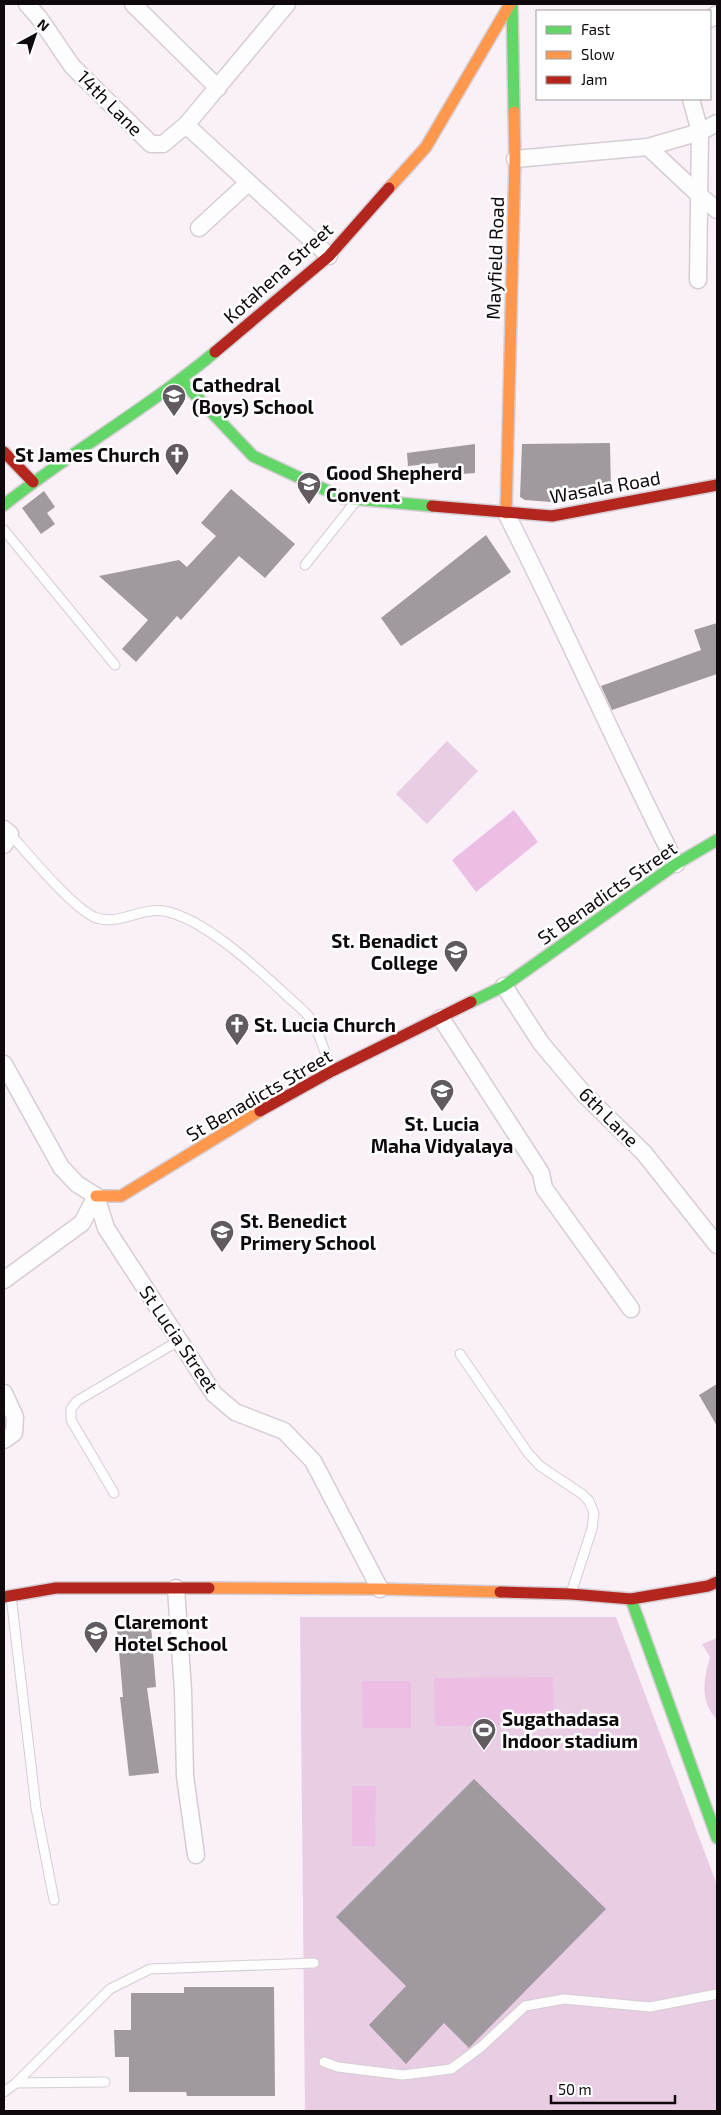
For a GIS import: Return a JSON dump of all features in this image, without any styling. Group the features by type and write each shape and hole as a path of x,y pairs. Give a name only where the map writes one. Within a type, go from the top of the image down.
{"street":[{"name":"14th Lane","path":"27,4 40,19 72,66 151,144 163,144 186,125 287,4"},
{"path":"133,4 218,88"},
{"name":"Mayfield Road","path":"506,513 515,159 511,4"},
{"name":"Kotahena Street","path":"4,505 33,482 181,380 328,256 426,148 511,4"},
{"path":"691,100 700,132 698,280"},
{"path":"515,159 648,147 700,132 717,124"},
{"path":"186,125 328,256"},
{"path":"648,147 717,210"},
{"path":"199,228 248,183"},
{"name":"Wasala Road","path":"181,380 253,456 343,498 552,516 717,485"},
{"path":"4,452 33,482"},
{"path":"506,513 552,604 643,799 676,864"},
{"name":"St Benadicts Street","path":"96,1196 121,1196 258,1112 332,1071 504,986 676,864 717,840"},
{"name":"6th Lane","path":"504,986 541,1043 583,1093 644,1153 717,1245"},
{"path":"441,1018 541,1173 544,1188 631,1309"},
{"path":"4,1064 61,1167 77,1184 96,1196 82,1223 4,1280"},
{"name":"St Lucia Street","path":"96,1196 106,1228 214,1394 235,1412 284,1431 313,1461 380,1589"},
{"path":"4,1393 15,1417 14,1433 4,1440"},
{"path":"7,1596 56,1588 176,1588 380,1589 571,1594 632,1599 708,1586 717,1582"},
{"path":"176,1588 184,1690 185,1776 196,1855"},
{"path":"632,1599 712,1810 717,1838"}],"lane":[{"path":"305,565 358,499"},
{"path":"4,530 115,665"},
{"path":"6,836 76,904 93,916 110,921 149,911 163,911 186,918 246,958 310,1018 332,1071"},
{"path":"114,1493 71,1420 71,1409 77,1401 180,1340"},
{"path":"460,1354 528,1453 540,1466 582,1494 594,1513 592,1528 571,1594"},
{"path":"7,1596 36,1808 54,1900"},
{"path":"4,2092 16,2083 110,1989 150,1969 314,1963"},
{"path":"324,2062 338,2067 403,2075 450,2069 481,2047 525,2006 564,1999 650,2007 717,1994"},
{"path":"16,2083 105,2082"}],"shaded area":[{"path":"447,741 478,771 427,824 396,794"},
{"path":"514,810 538,842 476,892 452,860"},
{"name":"Sugathadasa Indoor stadium","path":"300,1617 616,1617 717,1885 717,2111 305,2111"},
{"path":"717,1638 717,1719 707,1705 705,1697 706,1673 710,1657 702,1644"},
{"path":"553,1677 554,1725 435,1726 434,1678"},
{"path":"362,1681 411,1681 411,1728 363,1728"},
{"path":"352,1786 376,1786 375,1846 352,1846"}],"building":[{"path":"610,443 611,491 551,502 525,500 520,497 522,444"},
{"path":"475,444 475,473 448,475 448,471 439,471 438,463 408,466 407,453"},
{"path":"231,489 295,544 265,578 239,556 181,620 177,616 136,662 122,649 148,620 99,576 179,560 187,567 216,536 201,523"},
{"path":"44,491 55,507 47,513 55,524 41,534 22,508"},
{"path":"486,535 511,572 401,646 381,618"},
{"path":"717,623 717,674 612,710 601,686 701,650 694,630"},
{"path":"717,1384 717,1426 699,1395"},
{"path":"151,1626 156,1687 147,1688 159,1773 129,1776 120,1697 123,1697 117,1628"},
{"path":"474,1779 606,1909 469,2048 444,2023 406,2064 369,2025 406,1986 336,1917"},
{"path":"184,1987 274,1987 275,2096 187,2096 186,2092 129,2092 129,2057 115,2057 114,2030 131,2030 131,1993 184,1993"}],"traffic: fast":[{"path":"512,4 514,112"},
{"path":"4,505 56,466 163,392 215,352"},
{"path":"181,380 253,456 343,498 432,506"},
{"path":"471,1002 504,986 676,864 717,840"},
{"path":"631,1599 717,1838"}],"traffic: slow":[{"path":"389,188 426,147 510,4"},
{"path":"506,513 515,159 514,112"},
{"path":"96,1196 121,1196 260,1111"},
{"path":"209,1588 500,1592"}],"traffic: jam":[{"path":"215,352 329,256 389,188"},
{"path":"4,452 33,482"},
{"path":"432,506 552,516 717,485"},
{"path":"260,1111 332,1071 471,1002"},
{"path":"500,1592 571,1594 631,1599 708,1586 717,1582"},
{"path":"4,1597 56,1588 209,1588"}],"place":[{"name":"Cathedral (Boys) School","path":"174,417"},
{"name":"St James Church","path":"177,476"},
{"name":"Good Shepherd Convent","path":"309,505"},
{"name":"St. Benadict College","path":"456,973"},
{"name":"St. Lucia Church","path":"237,1046"},
{"name":"St. Lucia Maha Vidyalaya","path":"442,1112"},
{"name":"St. Benedict Primery School","path":"222,1253"},
{"name":"Claremont Hotel School","path":"96,1654"},
{"name":"Sugathadasa Indoor stadium","path":"484,1751"}]}
